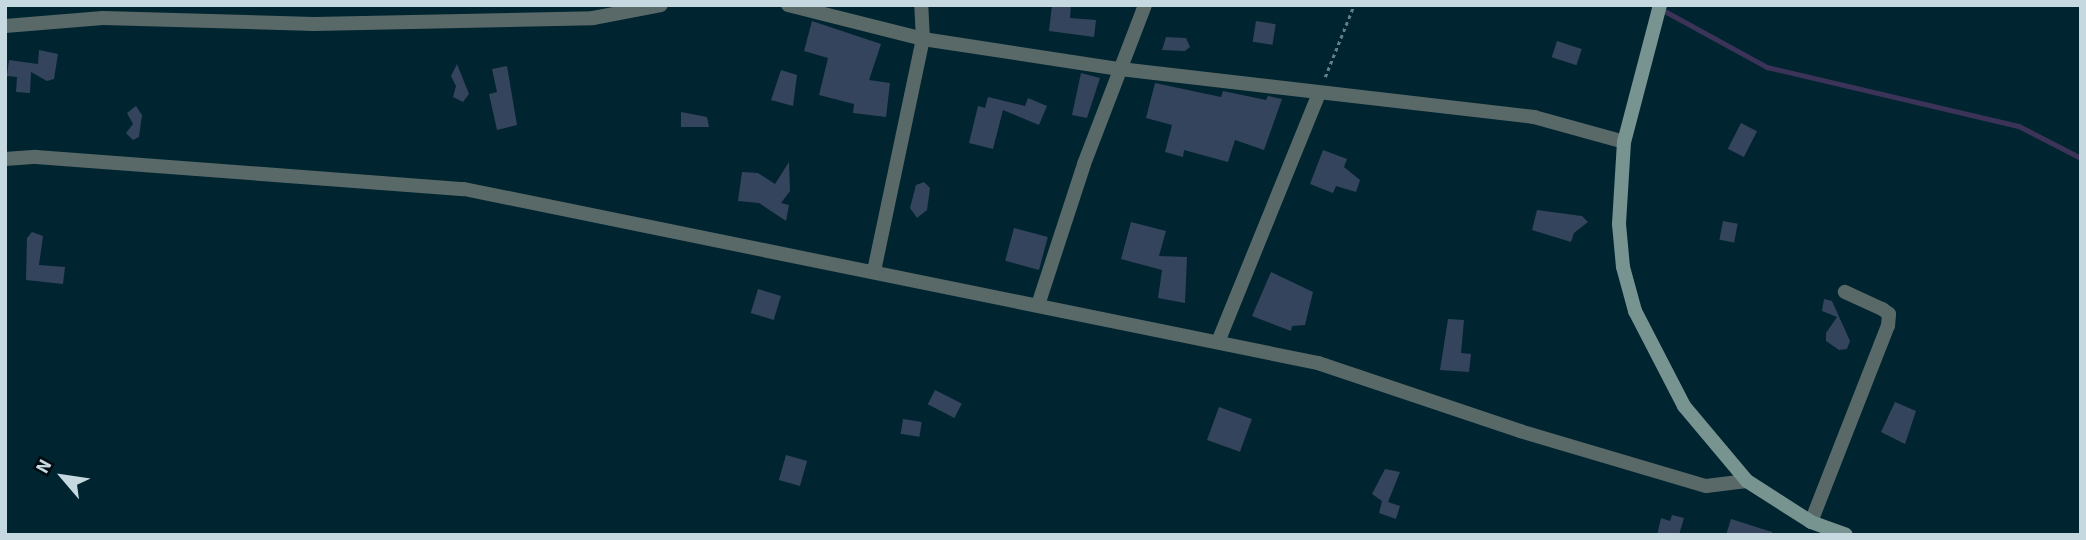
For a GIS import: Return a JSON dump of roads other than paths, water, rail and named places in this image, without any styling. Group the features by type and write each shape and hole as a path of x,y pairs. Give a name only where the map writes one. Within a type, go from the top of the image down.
{"main road":[{"path":"1660,5 1625,142 1619,224 1623,267 1635,311 1684,406 1747,481 1811,522 1846,535"}],"street":[{"path":"5,26 103,18 314,24 593,18 661,5"},
{"path":"788,5 923,39 1120,69 1534,117 1625,142"},
{"path":"874,271 923,39 921,5"},
{"path":"1038,305 1144,5"},
{"path":"1218,342 1319,93"},
{"path":"5,159 36,157 464,189 1318,363 1520,431 1706,486 1747,481"},
{"path":"1811,522 1888,326 1889,314 1845,292"}],"waterway":[{"path":"1663,10 1767,67 2019,126 2081,158"}]}
